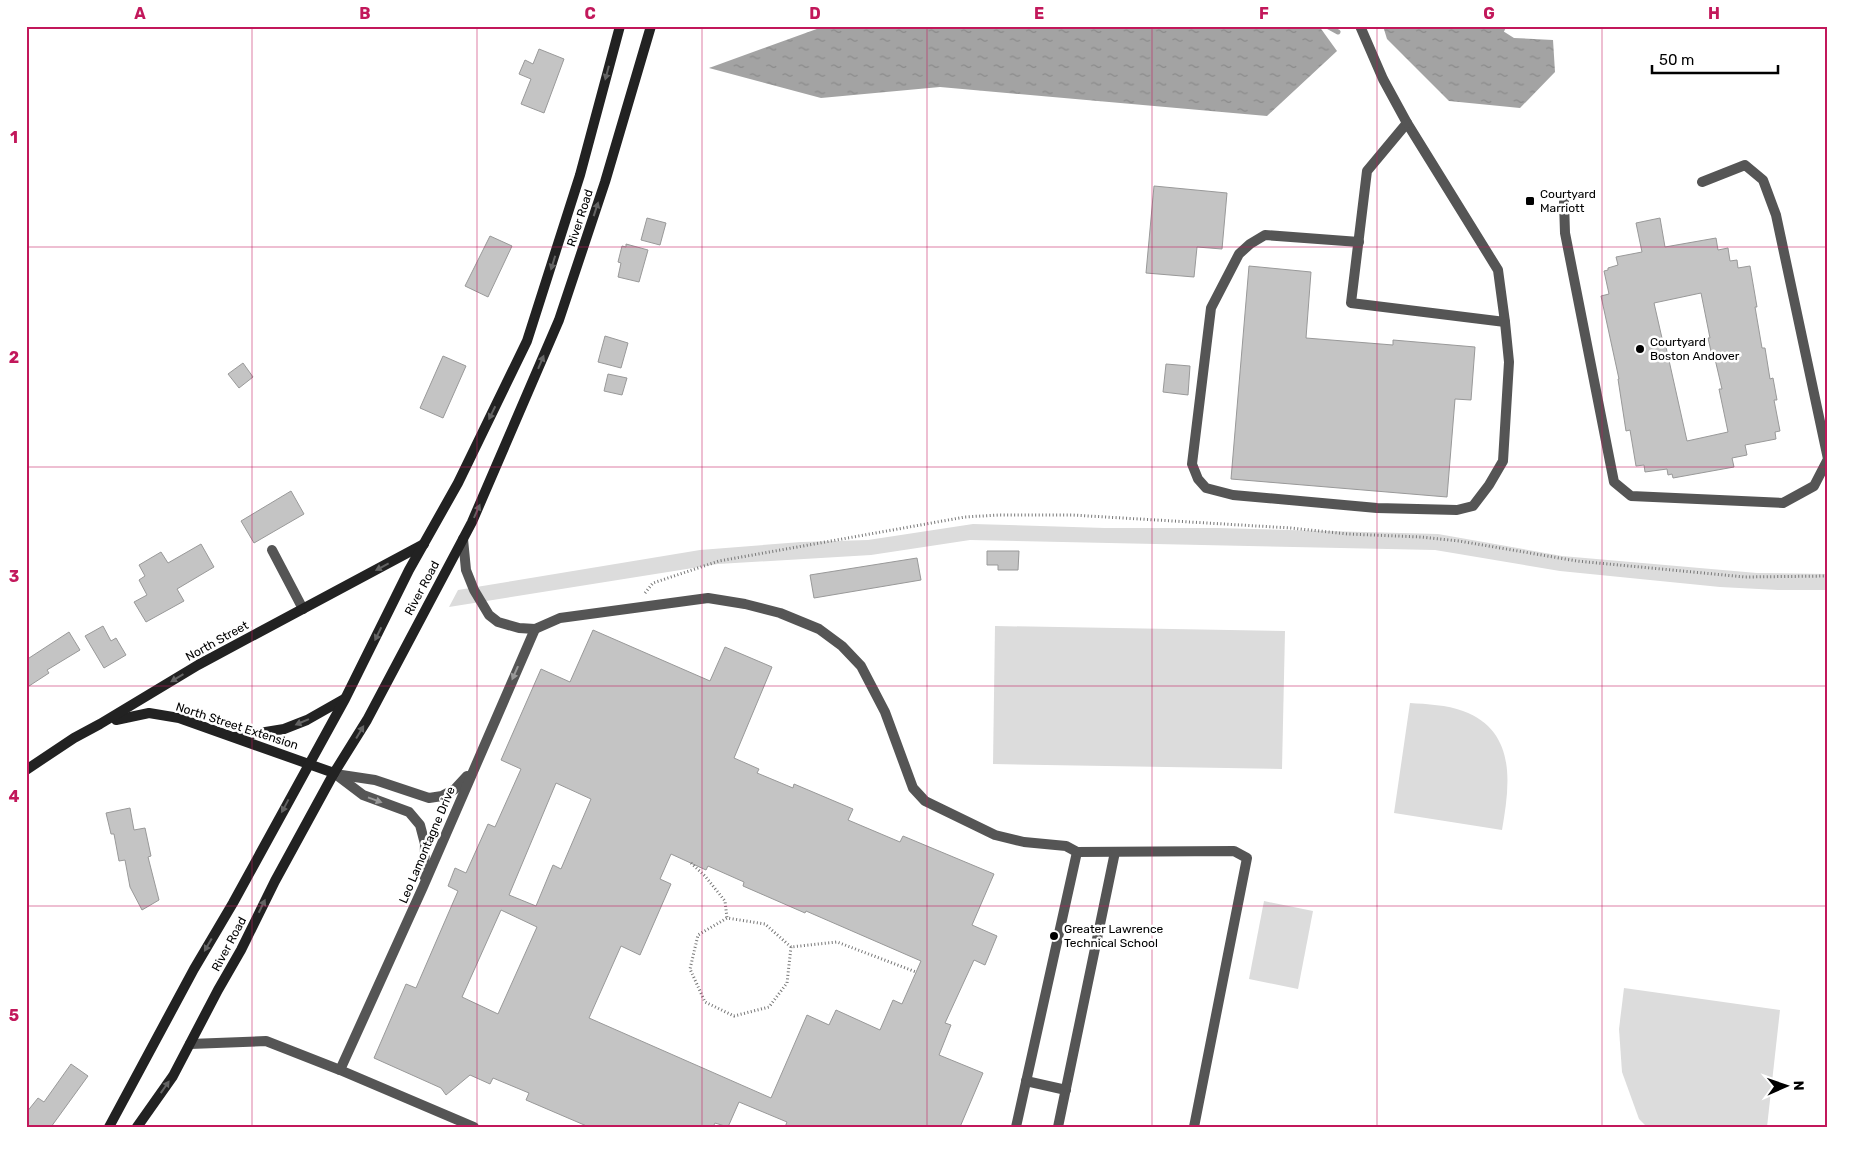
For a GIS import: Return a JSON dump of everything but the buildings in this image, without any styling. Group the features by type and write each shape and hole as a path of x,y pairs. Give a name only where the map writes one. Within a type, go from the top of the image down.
{"main road":[{"name":"River Road","path":"109,1127 345,699 410,570 458,483 527,341 580,175 620,26"},
{"name":"River Road","path":"137,1127 173,1076 241,950 275,881 334,773 367,720 472,522 559,320 605,182 651,26"},
{"name":"North Street","path":"26,770 74,738 198,665 425,544"},
{"path":"231,737 284,729 307,720 345,699"},
{"name":"North Street Extension","path":"100,724 149,713 179,718 334,773"}],"street":[{"path":"1358,242 1265,235 1250,244 1239,254 1211,308 1192,464 1198,479 1206,488 1233,495 1377,508 1456,510 1473,506 1489,485 1503,461 1509,362 1498,270 1407,123 1383,78 1360,26"},
{"path":"1407,123 1367,171 1351,303 1505,322"},
{"path":"1564,202 1565,233 1614,482 1630,496 1782,503 1814,486 1828,459 1776,215 1763,180 1745,165 1702,182"},
{"path":"463,539 466,570 474,590 489,615 498,622 519,628 535,629 560,618 708,598 762,608 819,629 842,646 861,666 885,712 913,788 925,801 995,835 1024,842 1066,846 1077,852 1234,851 1247,858 1194,1127"},
{"path":"272,550 303,609"},
{"name":"Leo Lamontagne Drive","path":"340,1070 535,629"},
{"path":"334,773 375,780 429,798 442,796 455,789 472,770"},
{"path":"334,773 363,796 409,812 420,825 425,844 422,887"},
{"path":"1016,1127 1077,852"},
{"path":"1058,1127 1115,852"},
{"path":"190,1044 266,1041 474,1127"},
{"path":"1026,1081 1066,1090"}],"path":[{"path":"633,607 653,583 719,561 965,517 999,515 1072,515 1291,528 1348,534 1421,537 1459,541 1577,561 1745,577 1828,576"},
{"path":"691,863 705,876 724,901 727,918"},
{"path":"791,947 787,983 769,1007 734,1016 705,1002 690,969 698,935 727,918 765,924 791,947 837,942 916,972"}],"shaded area":[{"path":"973,524 1438,534 1562,556 1757,573 1828,574 1828,590 1720,587 1560,571 1435,550 970,540 871,555 718,564 449,607 458,590 700,550 801,542 868,540"},
{"path":"995,626 1285,631 1282,769 993,764"},
{"path":"1410,703 1444,706 1463,711 1481,720 1493,732 1501,745 1506,761 1507,795 1502,830 1394,813"},
{"path":"1264,901 1313,911 1298,989 1249,979"},
{"path":"1624,988 1780,1010 1767,1127 1647,1127 1639,1119 1622,1072 1619,1029"}],"water":[{"path":"825,26 1319,26 1337,51 1267,116 940,87 821,98 709,68"},
{"path":"1383,26 1495,26 1514,38 1553,40 1555,72 1520,108 1449,101 1387,39"}],"waterway":[{"path":"1327,26 1338,32"},
{"path":"1499,36 1504,26"}],"place":[{"name":"Courtyard Marriott","path":"1530,201"},
{"name":"Courtyard Boston Andover","path":"1640,349"},
{"name":"Greater Lawrence Technical School","path":"1054,936"}]}
